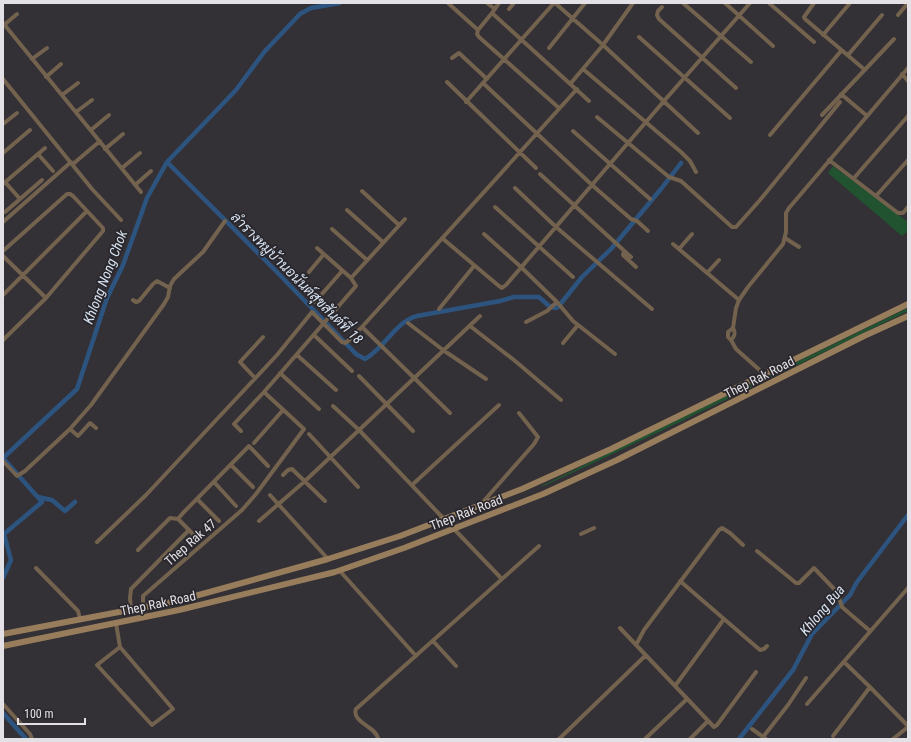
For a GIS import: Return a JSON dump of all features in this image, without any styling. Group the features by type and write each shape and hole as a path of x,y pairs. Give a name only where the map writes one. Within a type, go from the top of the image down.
{"main road":[{"name":"Thep Rak Road","path":"3,634 177,601 328,559 400,536 544,480 611,449 908,304"},
{"name":"Thep Rak Road","path":"3,646 180,610 338,570 454,529 528,500 617,460 864,336 908,316"},
{"path":"544,480 540,483 540,488 548,491"},
{"path":"522,489 526,489 530,493 528,500"}],"street":[{"path":"448,3 478,30"},
{"path":"487,3 522,40 589,101"},
{"path":"499,3 478,30 477,34 504,60 559,108"},
{"path":"509,9 514,3"},
{"path":"466,102 554,3 603,45 698,133"},
{"path":"549,48 585,3"},
{"path":"571,83 603,45 633,3"},
{"path":"683,3 751,62"},
{"path":"725,3 773,46"},
{"path":"442,238 502,288 750,3"},
{"path":"769,3 814,42"},
{"path":"814,3 804,17 805,19 865,70"},
{"path":"823,34 850,3"},
{"path":"898,15 908,3"},
{"path":"662,6 657,15 659,19 736,88"},
{"path":"17,14 4,24 141,192"},
{"path":"848,55 882,15"},
{"path":"639,38 730,118"},
{"path":"822,115 894,39"},
{"path":"32,59 47,48"},
{"path":"770,135 842,51"},
{"path":"452,58 459,52 488,79"},
{"path":"46,77 61,64"},
{"path":"764,374 736,349 731,340 735,334 733,328 736,308 739,300 779,250 785,238 786,213 866,116 908,68"},
{"path":"583,69 681,152 690,161 696,172"},
{"path":"902,74 908,81"},
{"path":"3,78 92,189 121,220"},
{"path":"447,82 536,168"},
{"path":"62,95 78,83"},
{"path":"483,83 592,185 632,220 637,221 648,231"},
{"path":"97,542 146,495 277,355 312,312 325,322 342,342 346,342 362,327 577,89"},
{"path":"841,94 866,116"},
{"path":"76,112 92,100"},
{"path":"597,118 671,178 681,181 732,227 736,227 840,102"},
{"path":"3,124 17,113"},
{"path":"91,130 109,115"},
{"path":"854,178 908,116"},
{"path":"3,153 30,130"},
{"path":"573,131 650,199"},
{"path":"105,149 123,134"},
{"path":"3,222 100,141"},
{"path":"20,199 4,183 45,148"},
{"path":"122,168 140,153"},
{"path":"38,154 53,171"},
{"path":"829,160 898,213 903,213 908,207"},
{"path":"876,196 908,160"},
{"path":"135,185 151,171"},
{"path":"540,174 631,257"},
{"path":"5,212 42,180"},
{"path":"515,188 556,227 652,309"},
{"path":"362,191 399,225"},
{"path":"3,251 66,194 73,196 104,231 46,298 3,340"},
{"path":"495,207 573,277"},
{"path":"347,210 384,242"},
{"path":"3,295 87,211"},
{"path":"351,278 405,219"},
{"path":"3,461 17,476 25,471 70,429 91,405 164,304 174,279 203,252 225,221"},
{"path":"332,229 367,260"},
{"path":"484,234 521,267 578,325 616,354"},
{"path":"679,249 692,234"},
{"path":"785,238 799,247"},
{"path":"673,244 739,300"},
{"path":"241,431 234,424 264,392 356,286 351,278 317,248"},
{"path":"624,251 623,255 636,268"},
{"path":"309,272 324,254"},
{"path":"3,256 46,298"},
{"path":"707,273 719,260"},
{"path":"439,309 474,266"},
{"path":"315,302 342,271"},
{"path":"133,300 136,302 139,301 153,284 158,281 170,288"},
{"path":"526,322 558,304"},
{"path":"259,521 305,481 480,316"},
{"path":"408,323 486,379"},
{"path":"563,343 578,325"},
{"path":"470,326 514,360 561,400"},
{"path":"362,327 450,413"},
{"path":"314,335 352,371"},
{"path":"255,378 240,362 263,337"},
{"path":"297,354 336,390"},
{"path":"280,373 319,409"},
{"path":"359,376 413,431"},
{"path":"254,442 283,410 264,392"},
{"path":"412,484 499,405"},
{"path":"333,406 359,430 444,519"},
{"name":"Thep Rak 47","path":"143,607 143,596 242,510 256,494 304,429 283,410"},
{"path":"480,505 534,444 538,437 519,413"},
{"path":"70,429 78,436 90,423 96,428"},
{"path":"309,434 358,487"},
{"path":"178,519 249,446 268,466"},
{"path":"231,465 253,487"},
{"path":"283,475 290,469 305,481 325,501"},
{"path":"214,482 236,506"},
{"path":"270,495 328,559"},
{"path":"197,499 219,521"},
{"path":"138,550 170,518 178,519 198,539"},
{"path":"581,534 594,528"},
{"path":"636,645 644,630 719,530 722,528 726,530 743,545"},
{"path":"454,529 501,578"},
{"path":"131,609 131,588 189,530"},
{"path":"378,739 377,734 356,717 356,709 538,546"},
{"path":"757,552 796,583 802,581 814,568 839,595 842,606 870,631"},
{"path":"36,568 78,611 80,619"},
{"path":"338,570 416,656"},
{"path":"680,581 760,650 767,646"},
{"path":"807,704 908,588"},
{"path":"675,686 724,619"},
{"path":"116,623 120,647 173,709 152,725 97,665 120,647"},
{"path":"620,628 714,727 717,726 756,672"},
{"path":"433,641 456,666"},
{"path":"559,739 645,656"},
{"path":"844,662 908,727 894,739"},
{"path":"752,729 765,738 806,678"},
{"path":"833,736 870,687"},
{"path":"645,739 687,699"},
{"path":"3,704 30,734 32,739"},
{"path":"690,739 708,721"}],"green space":[{"path":"833,166 908,222 908,231 902,236 828,173"},
{"path":"908,308 908,311 726,400 590,465 541,486"}],"waterway":[{"name":"Khlong Nong Chok","path":"3,578 11,560 4,534 42,502 3,458 77,389 107,298 123,265 147,198 167,162 236,90 265,51 300,14 311,8 340,3"},
{"name":"ลำรางหมู่บ้านอนันต์สุขสันต์ที่ 18","path":"167,162 356,354 365,359 402,324 417,316 500,301 514,297 539,297 549,306 555,308 558,307 582,277 611,249 681,163"},
{"path":"38,497 52,500 65,511 75,502"},
{"name":"Khlong Bua","path":"739,739 793,670 812,634 850,595 857,582 908,515"},
{"path":"3,713 26,739"}]}
